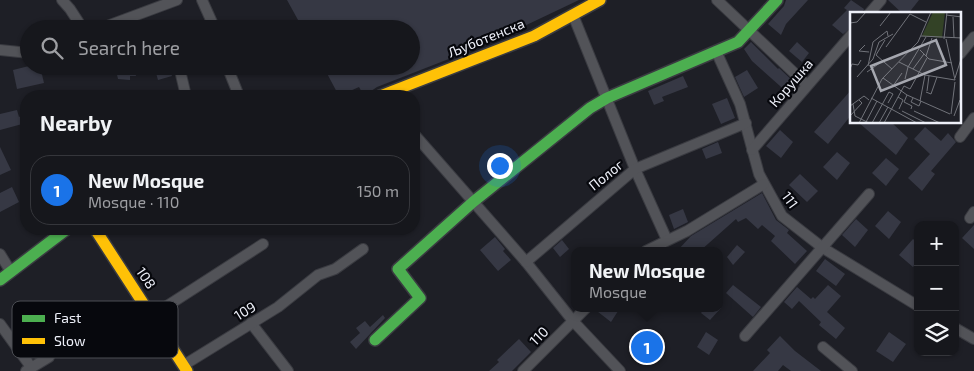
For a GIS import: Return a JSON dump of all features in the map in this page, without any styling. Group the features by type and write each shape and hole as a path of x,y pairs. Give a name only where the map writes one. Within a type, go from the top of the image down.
{"street":[{"path":"62,0 77,20"},
{"path":"123,20 177,0"},
{"path":"202,0 211,20"},
{"name":"Љуботенска","path":"395,90 534,36 600,0"},
{"path":"717,0 807,85"},
{"path":"375,340 420,298 398,269 473,202 590,108 607,98 738,42 777,0"},
{"path":"871,12 881,0"},
{"path":"573,15 635,169 667,240"},
{"name":"Корушка","path":"752,150 850,36"},
{"path":"962,52 974,37"},
{"path":"0,50 20,52"},
{"name":"111","path":"716,51 746,123 759,174 782,216 822,248 914,304"},
{"path":"181,75 185,90"},
{"path":"231,75 237,90"},
{"path":"960,136 974,118"},
{"name":"Полог","path":"526,262 635,169 746,123"},
{"path":"420,141 526,262 574,321 620,371"},
{"path":"654,247 696,226 764,184"},
{"path":"745,336 869,194"},
{"path":"0,280 59,235"},
{"name":"108","path":"99,235 144,301"},
{"path":"175,301 263,244"},
{"name":"109","path":"185,368 278,307 318,275 335,269 363,249"},
{"path":"0,254 11,272"},
{"name":"110","path":"523,371 582,312"},
{"path":"251,323 288,371"},
{"path":"0,324 12,343"},
{"path":"959,330 974,339"},
{"path":"823,347 852,371"},
{"name":"108","path":"178,356 185,368"},
{"path":"21,358 28,369 47,358"}],"building":[{"path":"287,0 579,0 482,46 420,70 420,20 298,20"},
{"path":"786,0 808,0 786,24 781,35 768,24 784,6"},
{"path":"851,0 864,9 863,12 850,12 850,29 843,34 832,25 847,10 844,8"},
{"path":"888,0 919,0 910,12 901,12"},
{"path":"751,42 797,85 789,94 752,61 744,49"},
{"path":"797,42 809,53 802,62 789,51"},
{"path":"20,68 20,75 42,75 44,83 17,89 13,70"},
{"path":"747,70 758,88 744,97 735,77"},
{"path":"117,75 136,76 130,76 130,80 118,79"},
{"path":"157,75 172,75 172,76 158,80"},
{"path":"328,75 408,75 373,90 361,90 359,87 352,90 336,90"},
{"path":"683,76 688,87 662,97 664,101 654,105 648,91"},
{"path":"850,91 850,116 828,144 814,132"},
{"path":"727,98 735,118 721,124 712,104"},
{"path":"17,110 20,116 20,125 0,130 0,114"},
{"path":"860,124 893,124 908,138 896,155"},
{"path":"925,127 941,141 948,133 956,142 931,171 935,174 922,191 908,178 930,154 914,139"},
{"path":"780,130 793,142 781,158 766,146"},
{"path":"718,142 722,153 706,159 702,149"},
{"path":"0,147 11,170 0,175"},
{"path":"837,152 850,163 837,180 823,167"},
{"path":"886,158 899,169 886,186 872,173"},
{"path":"800,174 818,191 807,202 789,185"},
{"path":"12,187 19,202 0,212 0,193"},
{"path":"762,193 776,220 789,230 787,233 807,251 795,264 771,241 775,236 762,225 758,229 746,218 738,222 736,219 704,247 681,247 691,236"},
{"path":"683,209 688,222 674,229 669,215"},
{"path":"888,211 901,222 889,239 875,226"},
{"path":"856,219 868,230 855,247 842,235"},
{"path":"974,225 974,249 962,238"},
{"path":"495,237 511,260 498,271 480,250"},
{"path":"913,239 914,240 913,267 899,255"},
{"path":"562,240 569,249 560,257 553,248"},
{"path":"737,245 745,252 733,265 727,257"},
{"path":"825,259 845,274 836,286 816,271"},
{"path":"733,285 761,307 753,317 726,293"},
{"path":"828,285 841,296 827,312 845,328 836,339 819,325 821,322 799,301 792,309 784,302 797,287 811,299 813,297 815,299"},
{"path":"598,312 617,312 611,322"},
{"path":"702,312 717,312 710,320"},
{"path":"383,315 385,318 356,349 350,342 360,333 356,328 365,321 370,327"},
{"path":"706,332 718,340 709,355 697,347"},
{"path":"889,332 906,344 893,362 876,351"},
{"path":"780,336 795,351 821,371 791,371 783,365 778,371 753,371 770,353 767,350"},
{"path":"519,339 531,352 512,371 489,371 499,362 497,360"}],"traffic: fast":[{"path":"375,340 420,298 398,269 473,202 590,108 607,98 738,42 777,0"},
{"path":"0,280 59,235"}],"traffic: slow":[{"path":"395,90 534,36 600,0"},
{"path":"99,235 142,301"},
{"path":"178,357 187,371"}],"place":[{"name":"New Mosque","path":"647,347"}]}
